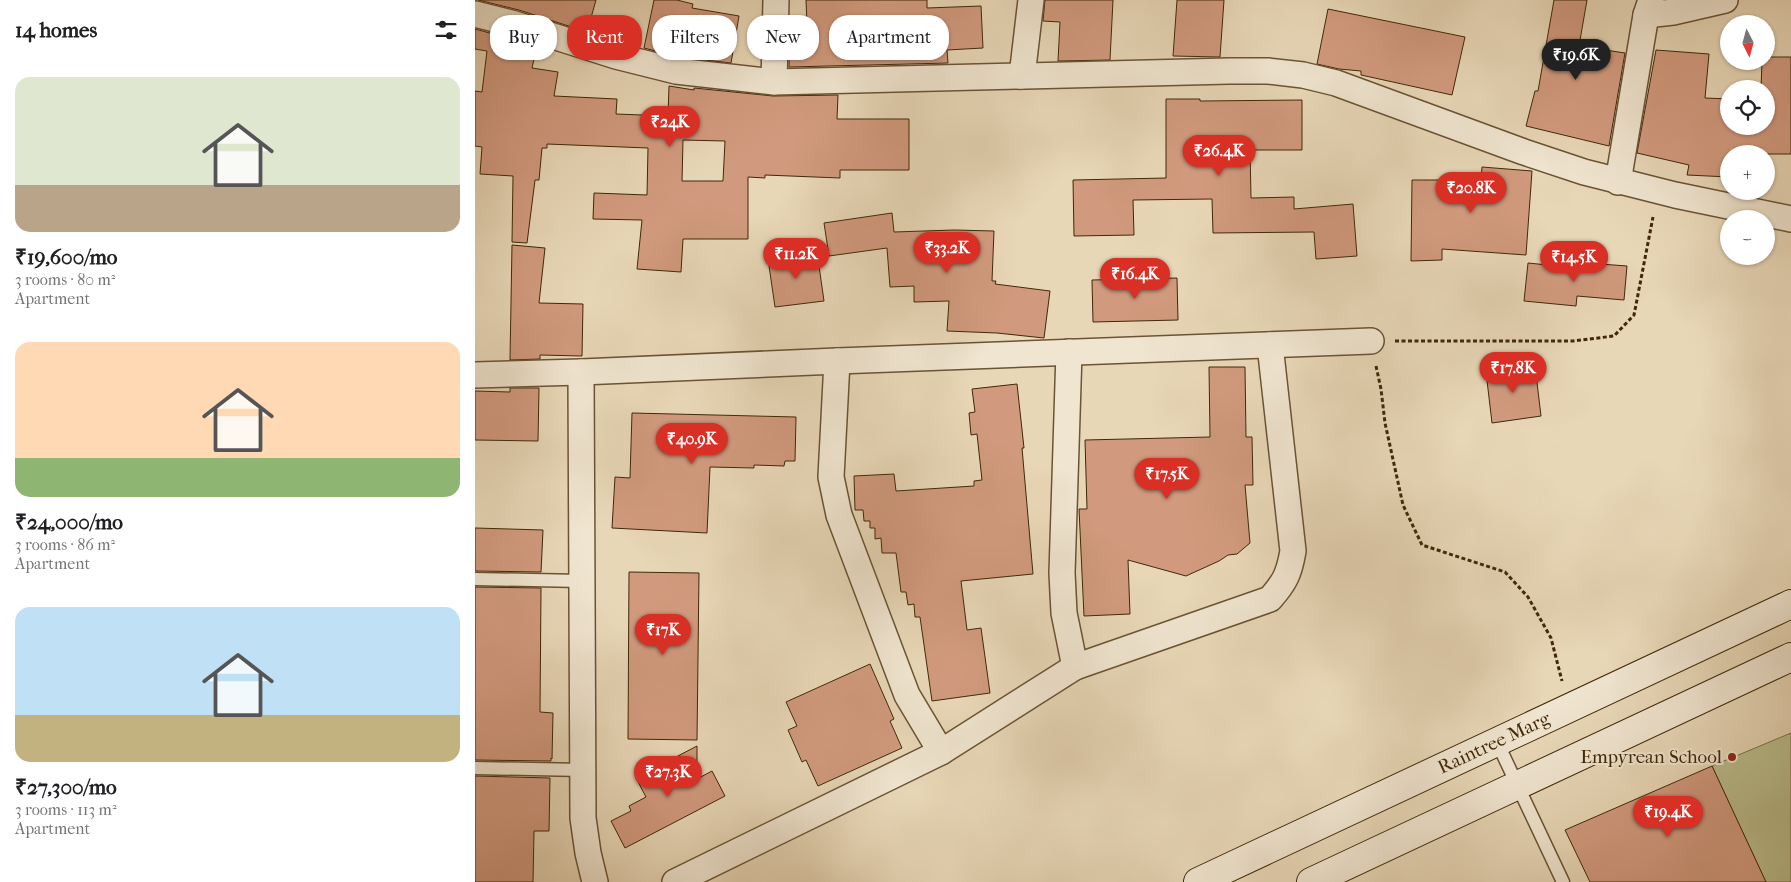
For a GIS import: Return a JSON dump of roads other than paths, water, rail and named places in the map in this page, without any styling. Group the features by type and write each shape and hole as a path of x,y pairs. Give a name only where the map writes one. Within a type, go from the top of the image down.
{"main road":[{"name":"Raintree Marg","path":"1198,882 1791,604"},
{"path":"1311,882 1791,657"}],"street":[{"path":"774,82 775,0"},
{"path":"1022,76 1031,0"},
{"path":"1618,182 1649,8 1673,12 1725,0"},
{"path":"475,14 524,26 616,56 676,71 774,82 1248,71 1303,75 1336,82 1524,152 1618,182 1791,219"},
{"path":"475,375 1371,341"},
{"path":"675,882 941,752 1075,667 1270,600 1284,583 1291,567 1293,551 1270,345"},
{"path":"1069,352 1062,573 1064,613 1075,667"},
{"path":"837,361 831,477 839,515 907,695 941,752"},
{"path":"581,372 583,818 588,853 595,882"}],"lane":[{"path":"475,579 581,581"},
{"path":"1497,742 1563,882"},
{"path":"475,768 583,770"}],"place":[{"name":"Empyrean School","path":"1732,757"}]}
